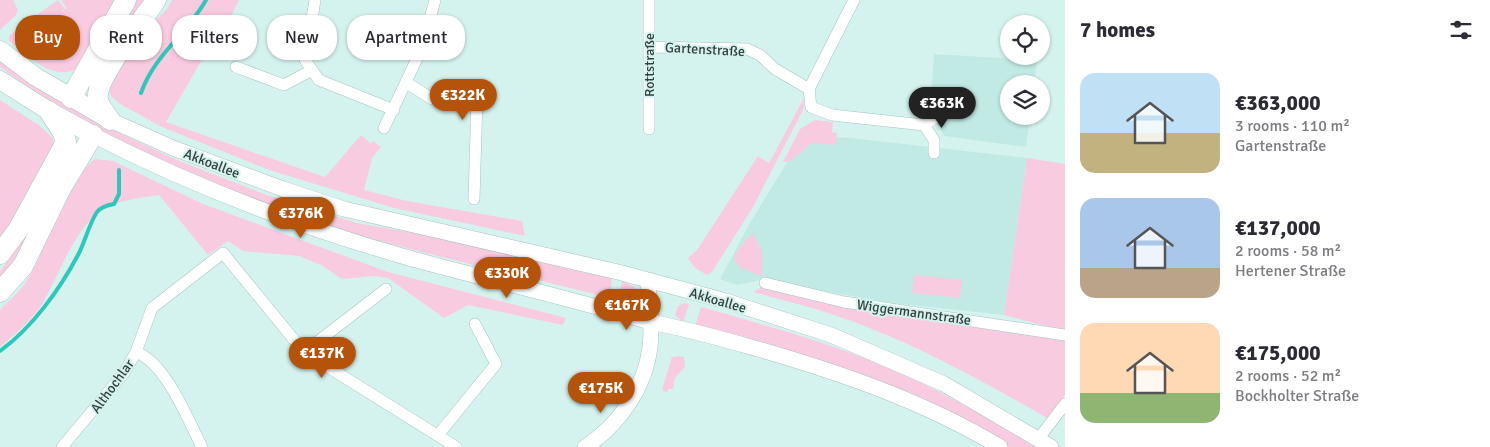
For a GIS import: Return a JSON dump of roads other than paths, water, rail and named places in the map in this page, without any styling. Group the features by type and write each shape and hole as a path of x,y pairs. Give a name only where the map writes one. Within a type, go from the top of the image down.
{"highway":[{"path":"71,98 126,0"},
{"path":"110,120 98,101 98,89 129,36 156,0"},
{"path":"0,254 18,230 66,142 63,133 49,111"},
{"path":"0,292 23,266 61,188 93,135"}],"main road":[{"path":"0,50 36,77 110,120"},
{"path":"0,80 49,111 93,135"},
{"name":"Akkoallee","path":"110,120 191,155 283,189 344,208 726,301 831,334 944,384 1045,443"},
{"name":"Akkoallee","path":"93,135 205,188 328,233 409,258 650,322 687,329 859,381 930,408 1000,447"},
{"path":"585,447 600,437 632,400 650,346 648,281"}],"street":[{"path":"315,0 305,60 319,80 394,110"},
{"path":"384,128 407,83 424,40 435,0"},
{"name":"Rottstraße","path":"649,0 649,129"},
{"path":"854,0 809,89 811,107 832,114 924,125 946,111"},
{"name":"Gartenstraße","path":"649,46 747,49 760,55 775,69 809,89"},
{"path":"236,67 284,85 312,70"},
{"path":"407,83 432,99 477,98 474,199"},
{"path":"924,125 934,140 934,153"},
{"name":"Althochlar","path":"62,447 124,373 136,352 152,308 223,253 304,352"},
{"name":"Wiggermannstraße","path":"764,284 844,302 1065,335"},
{"path":"386,289 304,352 456,447"},
{"path":"438,436 496,364 475,324"},
{"path":"136,352 150,360 164,376 202,447"},
{"path":"1045,443 1065,404"}],"waterway":[{"path":"141,93 154,67 190,24 206,0"},
{"path":"0,351 23,331 54,294 78,255 97,212 114,204 119,194 119,170"}]}
